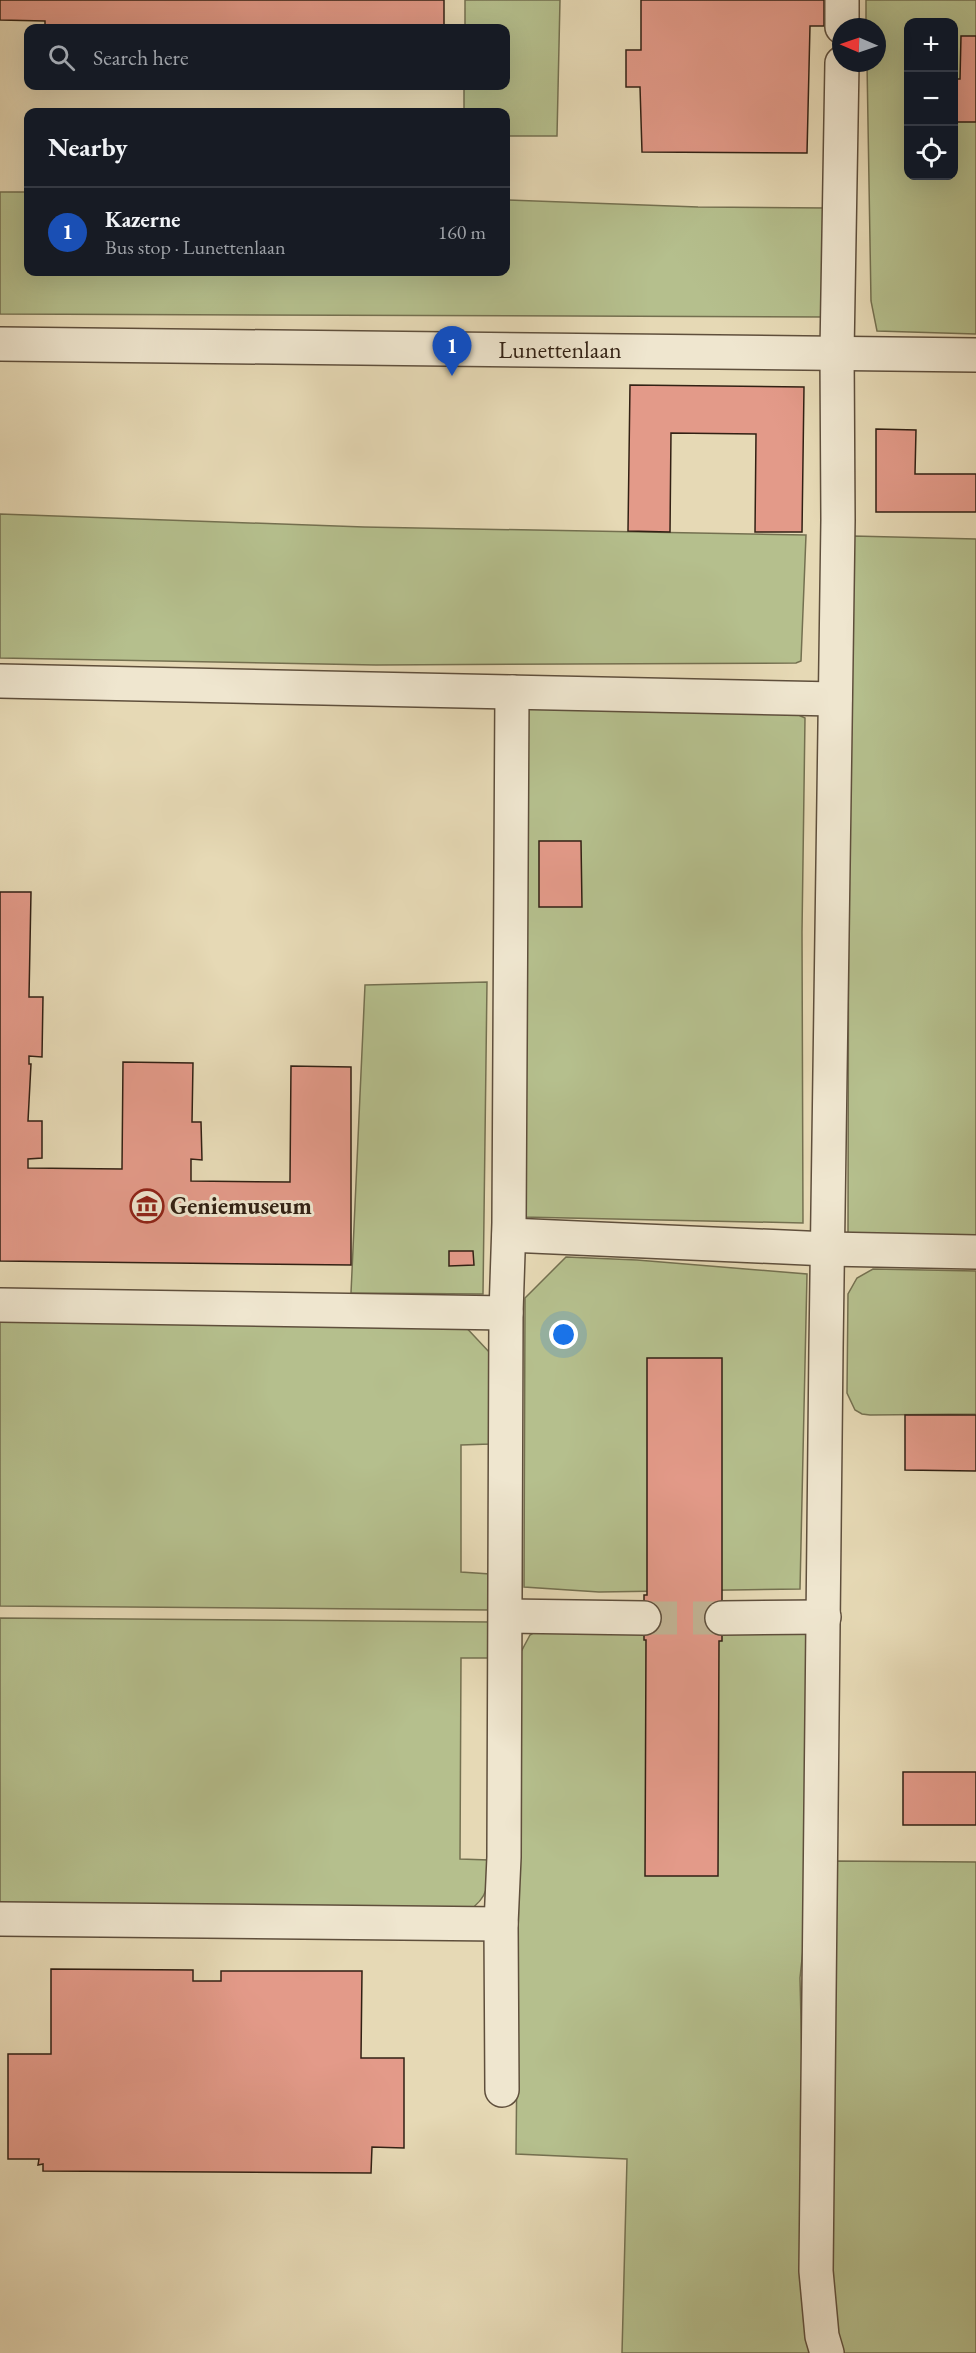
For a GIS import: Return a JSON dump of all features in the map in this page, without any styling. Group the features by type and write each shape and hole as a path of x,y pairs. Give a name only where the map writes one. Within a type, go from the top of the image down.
{"street":[{"path":"842,18 843,0"},
{"path":"827,2353 822,2336 816,2271 842,72"},
{"name":"Lunettenlaan","path":"0,344 976,355"},
{"path":"0,681 835,699"},
{"path":"502,2090 501,1924 504,1857 512,692"},
{"path":"509,1235 828,1249 976,1252"},
{"path":"0,1305 507,1313"},
{"path":"506,1616 644,1618"},
{"path":"722,1617 824,1617"},
{"path":"0,1919 501,1924"}],"green space":[{"path":"465,0 560,0 557,136 510,136 510,108 464,108 464,90 510,90 510,24 465,24"},
{"path":"866,0 976,0 976,334 877,331 871,301 867,72 886,72 886,18 866,18"},
{"path":"0,192 24,192 24,276 510,276 510,200 698,207 827,208 826,317 0,314"},
{"path":"0,514 364,527 806,535 801,661 796,663 376,665 0,658"},
{"path":"853,536 976,539 976,1243 848,1240 849,704"},
{"path":"524,707 790,711 805,718 802,932 803,1223 522,1217"},
{"path":"487,982 483,1294 351,1293 365,985"},
{"path":"566,1257 637,1260 807,1274 800,1589 599,1592 524,1587 525,1298"},
{"path":"873,1269 976,1271 976,1414 870,1415 855,1410 847,1393 848,1294 857,1278"},
{"path":"0,1317 461,1322 491,1354 490,1444 461,1445 461,1572 490,1574 490,1610 0,1606"},
{"path":"0,1618 490,1622 490,1658 461,1658 460,1859 489,1860 488,1882 484,1895 468,1911 0,1908"},
{"path":"545,1626 811,1629 806,1921 800,1978 806,2227 813,2353 622,2353 627,2159 516,2154 521,1652 530,1635"},
{"path":"836,1861 976,1862 976,2353 841,2353 833,2325 828,2252"}],"building":[{"path":"0,0 444,0 444,24 45,24 45,21 0,20"},
{"path":"641,0 824,0 824,26 810,26 807,153 642,152 640,87 626,87 626,50 641,50"},
{"path":"961,36 976,36 976,122 958,122 958,79 960,79"},
{"path":"630,385 804,387 802,532 755,532 756,434 671,433 670,532 628,531"},
{"path":"876,429 916,430 915,474 976,474 976,512 876,512"},
{"path":"539,841 581,841 582,907 539,907"},
{"path":"0,892 31,892 29,997 43,997 42,1057 29,1056 29,1064 31,1064 28,1121 42,1121 42,1158 28,1159 28,1168 122,1169 123,1062 193,1063 192,1122 201,1122 202,1160 191,1159 191,1181 290,1182 291,1066 351,1067 351,1265 0,1261"},
{"path":"449,1251 473,1251 474,1265 449,1266"},
{"path":"647,1358 722,1358 722,1641 719,1641 718,1876 645,1876 646,1640 644,1640 644,1595 647,1595"},
{"path":"905,1415 976,1415 976,1471 905,1470"},
{"path":"903,1772 976,1772 976,1825 903,1825"},
{"path":"51,1969 193,1970 193,1981 221,1981 221,1971 362,1971 361,2058 404,2058 404,2148 372,2147 371,2173 43,2171 43,2164 38,2165 39,2159 8,2159 8,2054 51,2054"}],"tunnel":[{"path":"644,1618 722,1618"}],"place":[{"name":"Kazerne","path":"452,376"},
{"name":"Geniemuseum","path":"147,1206"}]}
